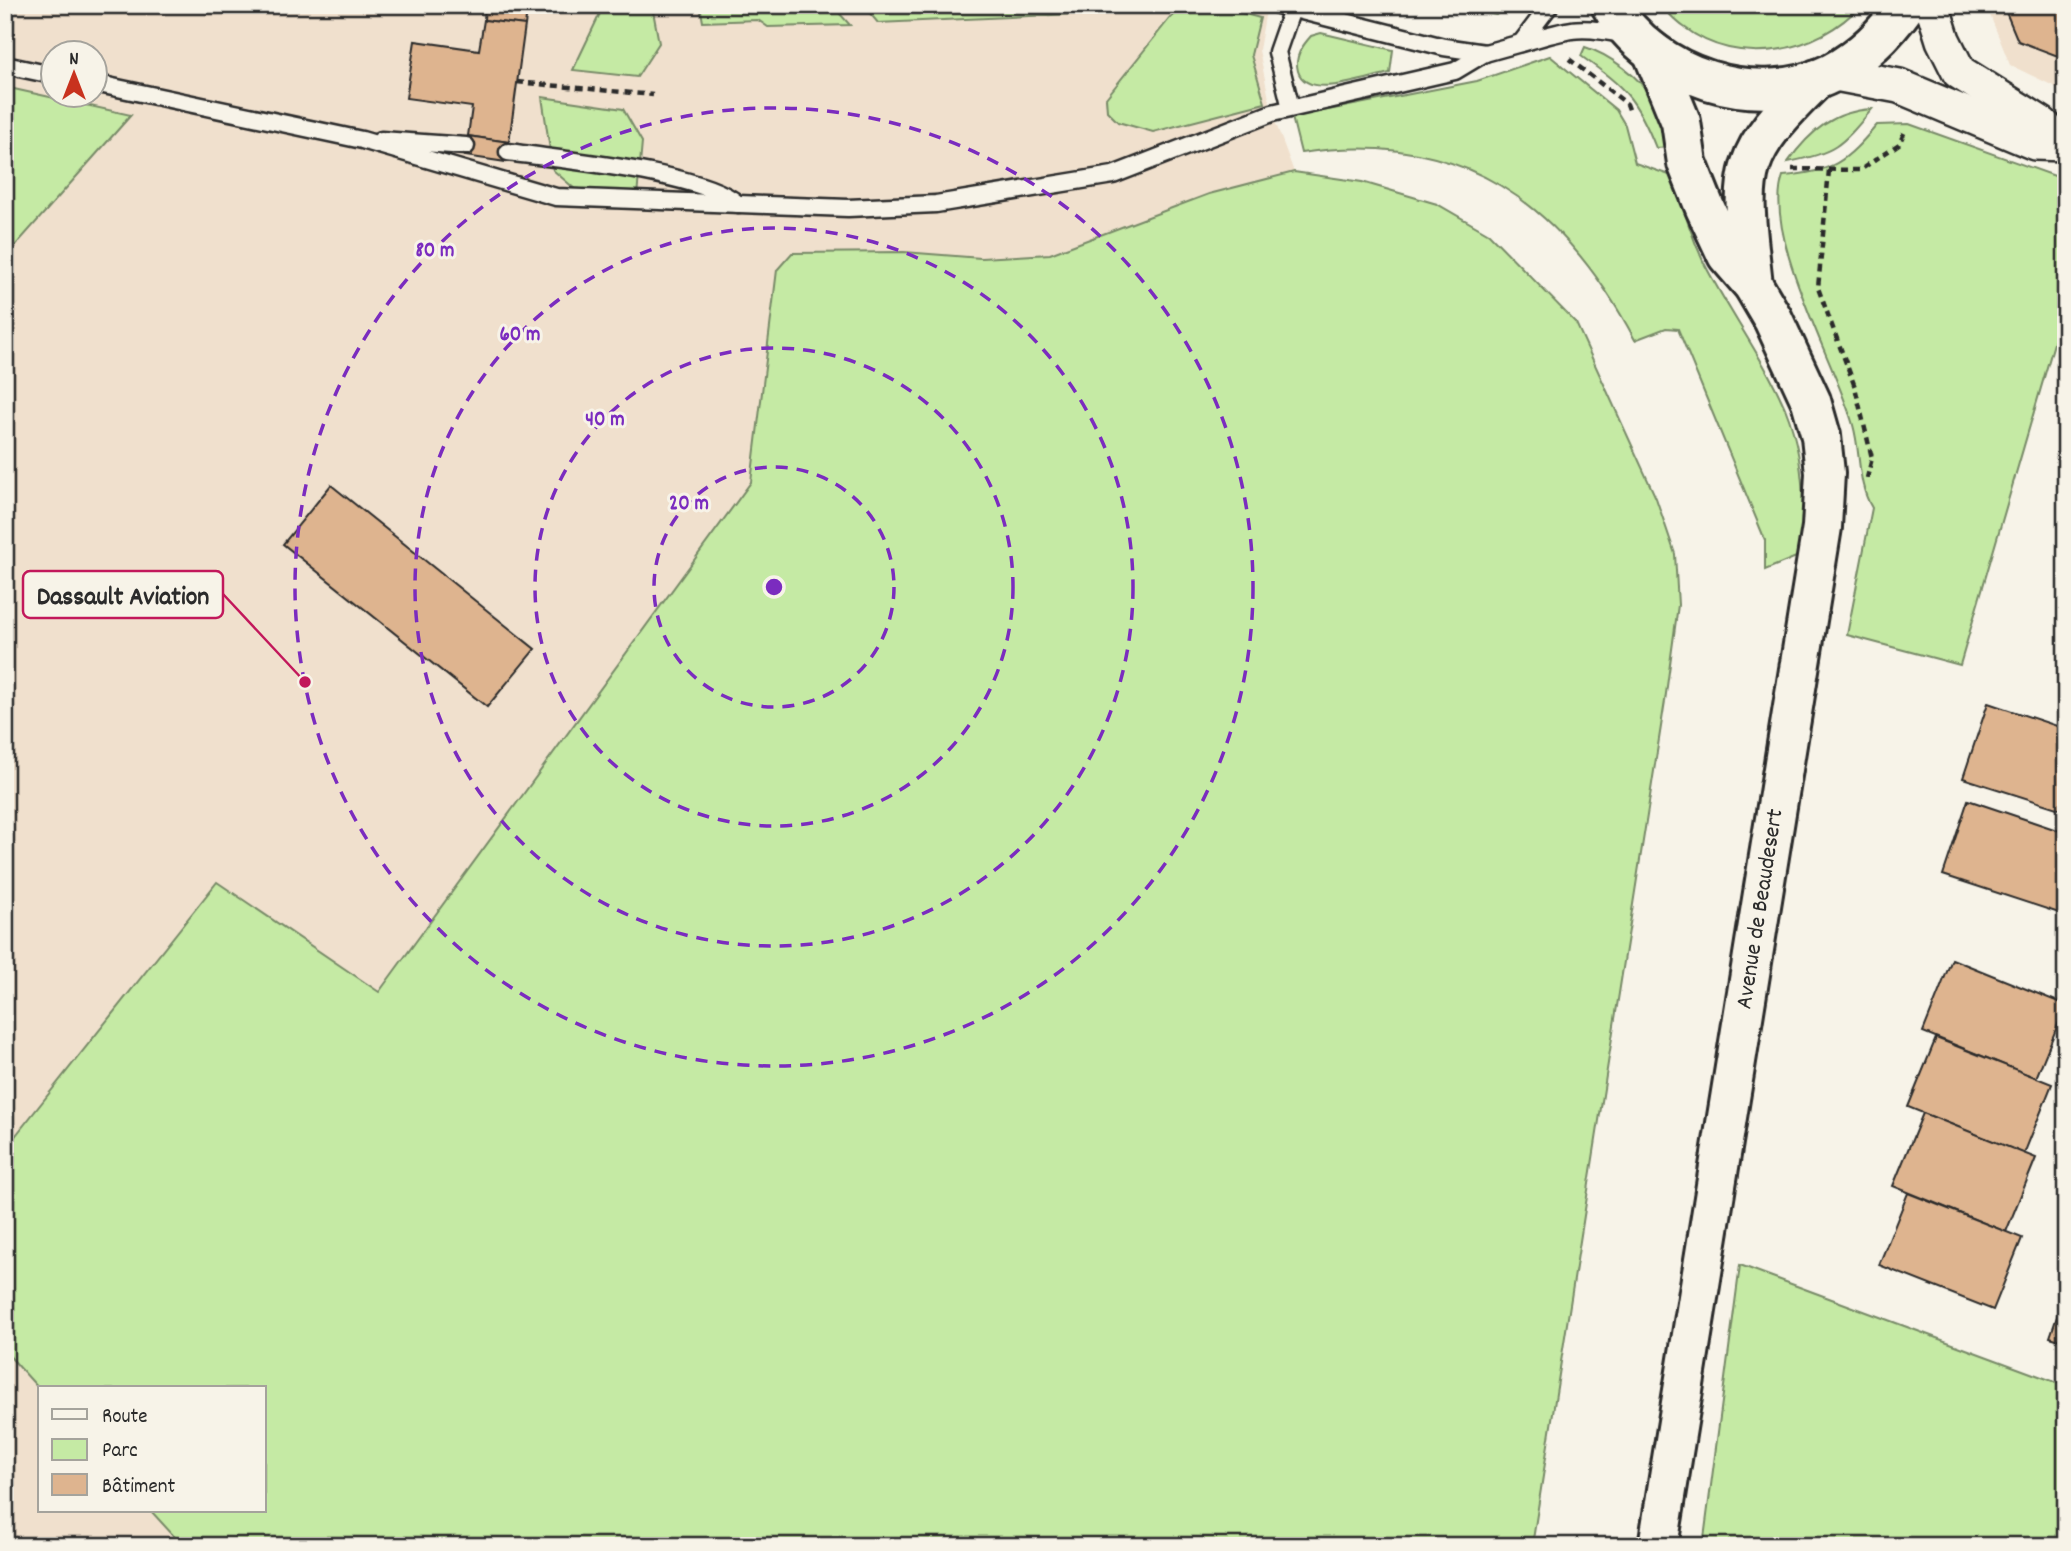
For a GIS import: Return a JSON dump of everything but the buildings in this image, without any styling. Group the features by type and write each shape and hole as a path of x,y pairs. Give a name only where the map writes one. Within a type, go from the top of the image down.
{"main road":[{"path":"1611,5 1644,45 1681,122 1687,163 1727,255 1753,285"},
{"path":"1753,285 1744,186 1750,160 1763,135 1824,76 1861,55 1878,40 1906,5"},
{"path":"1644,45 1689,74 1731,87 1774,88 1824,76"},
{"name":"Avenue de Beaudesert","path":"1658,1546 1822,527 1825,473 1821,436 1811,401 1773,319 1753,285"}],"street":[{"path":"1932,5 1942,40 1959,72 2042,124 2063,143"},
{"path":"1824,76 1899,86 2035,143 2063,143"}],"lane":[{"path":"1521,43 1549,5"},
{"path":"1291,108 1277,52 1285,7 1444,47 1485,53"},
{"path":"108,86 362,140 556,197 807,208 936,204 1113,175 1222,131 1291,108 1455,71 1485,53 1551,35 1563,29 1592,27 1644,45"},
{"path":"5,65 38,72"},
{"path":"362,140 439,142 466,146"},
{"path":"508,152 658,175 725,193 738,204"}],"path":[{"path":"1551,35 1576,66 1627,104 1632,117"},
{"path":"517,82 653,94"},
{"path":"1829,170 1818,288 1855,387 1872,458 1867,481"}],"shaded area":[{"path":"5,5 1267,5 1259,50 1272,113 1294,172 1209,194 1050,254 981,258 904,252 792,253 777,270 751,482 379,992 217,882 5,1149"},
{"path":"1986,5 2066,5 2066,92 2010,65"},
{"path":"5,1351 38,1388 38,1512 152,1512 183,1546 5,1546"}],"green space":[{"path":"604,5 653,11 659,43 637,77 573,70"},
{"path":"700,5 832,5 850,25 768,27 758,20 703,22"},
{"path":"863,5 1146,5 1139,11 878,23"},
{"path":"1211,5 1260,18 1251,55 1265,103 1153,132 1118,122 1107,111 1106,98 1170,18 1189,8"},
{"path":"1438,5 1508,5 1496,15"},
{"path":"1660,5 1861,5 1823,35 1777,50 1752,51 1728,48 1705,40 1681,25"},
{"path":"1321,33 1393,50 1390,73 1339,85 1313,85 1304,80 1298,71 1298,56 1311,36"},
{"path":"1585,47 1614,61 1641,83 1653,100 1670,147 1656,148 1642,116 1627,94 1581,56"},
{"path":"1550,56 1616,110 1625,125 1635,163 1675,177 1687,221 1704,263 1767,371 1791,426 1802,480 1801,555 1765,570 1765,540 1678,329 1666,328 1635,340 1606,291 1575,249 1539,214 1501,186 1458,165 1410,153 1358,148 1301,153 1292,117 1477,81"},
{"path":"5,87 38,94 38,108 100,108 131,115 15,246 5,239"},
{"path":"542,97 623,109 642,142 637,196 583,196 553,170"},
{"path":"1872,109 1853,132 1836,146 1817,155 1788,162 1814,132 1835,118"},
{"path":"1909,124 2066,180 2066,302 1960,665 1847,635 1872,508 1864,488 1853,425 1791,265 1779,201 1783,176 1815,172 1837,163 1856,148 1877,125"},
{"path":"1294,172 1362,182 1437,204 1489,234 1576,323 1656,498 1675,554 1678,605 1665,701 1532,1546 183,1546 152,1512 266,1512 266,1386 38,1388 5,1351 5,1149 217,882 379,992 751,482 777,270 792,253 904,252 981,258 1050,254 1209,194"},
{"path":"1740,1265 2066,1386 2066,1546 1703,1546"}],"place":[{"name":"Dassault Aviation","path":"305,682"}]}
